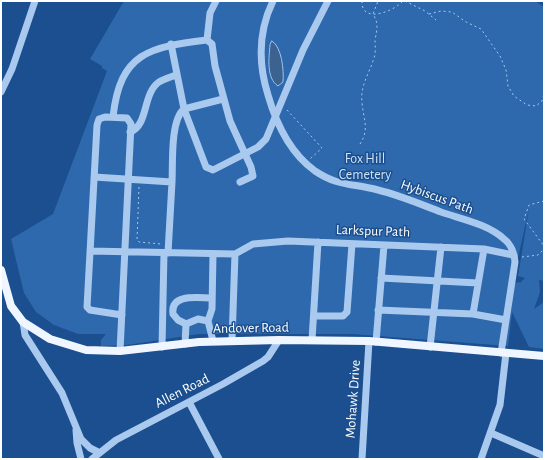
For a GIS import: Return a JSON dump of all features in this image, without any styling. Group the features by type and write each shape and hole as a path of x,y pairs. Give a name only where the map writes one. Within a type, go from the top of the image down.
{"main road":[{"name":"Andover Road","path":"1,270 11,306 23,322 50,339 74,347 92,350 120,351 232,340 312,340 373,341 544,356"}],"street":[{"path":"1,92 12,69 36,1"},
{"path":"207,40 210,13 216,1"},
{"name":"Hybiscus Path","path":"273,1 263,27 260,61 262,73 275,118 292,147 305,163 316,171 340,184 377,189 483,227 505,239 513,250 514,256"},
{"path":"172,44 176,75 184,109 206,167 213,170 264,142 270,132 303,50 328,1"},
{"path":"114,117 119,86 132,65 150,51 172,44 207,40 212,44 223,99 253,176 240,182"},
{"path":"130,132 138,127 141,122 147,99 153,88 163,80 176,75"},
{"path":"162,347 166,253 168,244 176,122 180,112 184,109 223,99"},
{"path":"120,351 122,314 127,179 130,132 130,120 114,117 101,118 97,123 88,308 122,314"},
{"path":"94,177 172,182"},
{"name":"Larkspur Path","path":"235,254 253,244 266,242 318,242 484,249 514,256"},
{"path":"312,340 318,242"},
{"path":"314,316 343,316 347,312 352,244"},
{"name":"Mohawk Drive","path":"362,459 384,245"},
{"path":"430,346 435,312 441,247"},
{"path":"473,314 484,249"},
{"path":"90,251 235,254 232,340"},
{"path":"213,254 212,309 208,321 214,341"},
{"path":"481,459 500,405 506,320 514,256"},
{"path":"380,278 478,282"},
{"path":"208,321 198,319 186,324 178,320 172,311 178,301 188,298 212,298"},
{"path":"378,310 473,314 506,320"},
{"path":"23,322 25,335 62,393 76,430 85,444 98,452"},
{"path":"185,344 186,324"},
{"name":"Allen Road","path":"92,459 98,452 116,440 263,361 275,348 278,340"},
{"path":"189,402 219,459"},
{"path":"76,430 77,443 81,459"},
{"path":"491,433 544,456"}],"path":[{"path":"360,144 363,140 366,124 362,103 363,85 374,58 378,26 373,14 363,7 362,1"},
{"path":"373,14 378,1"},
{"path":"373,14 389,12 404,1 430,14 436,20"},
{"path":"430,14 441,11 455,13 466,22 484,31 500,56 506,70 508,86 517,99 527,105 536,106 542,101 544,94"},
{"path":"288,110 322,148 305,163"},
{"path":"140,180 137,240 142,242 168,244"},
{"path":"514,256 538,255 544,247 525,222 524,216 529,205 544,201"}],"green space":[{"name":"Fox Hill Cemetery","path":"124,1 535,1 544,7 544,281 539,280 540,292 534,309 544,302 544,349 529,347 512,312 508,346 352,334 199,334 127,345 101,346 101,340 106,334 78,334 54,325 36,312 24,293 11,239 53,214 107,71 102,68 102,66 90,59","holes":["529,209 518,276 525,278 521,282 514,283 517,262"]}],"shaded area":[{"path":"272,41 278,48 283,66 283,82 278,86 272,78 269,67 270,45"}]}
